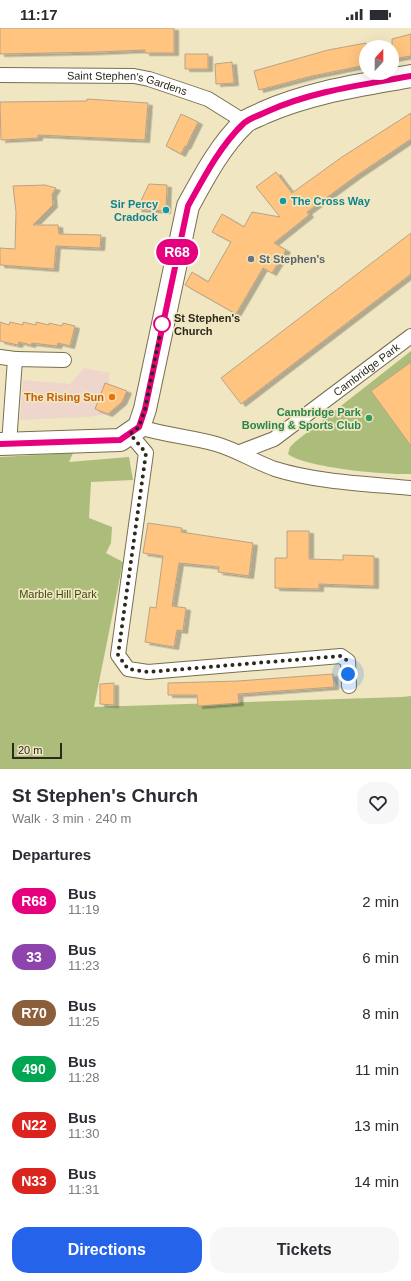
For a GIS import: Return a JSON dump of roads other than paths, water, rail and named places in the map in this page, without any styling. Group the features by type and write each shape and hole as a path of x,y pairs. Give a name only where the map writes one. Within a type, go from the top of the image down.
{"main road":[{"path":"4,444 120,440 135,430 145,409 188,206 204,176 222,150 245,122 284,104 321,93 411,76"}],"street":[{"name":"Saint Stephen's Gardens","path":"0,76 134,76 149,79 208,99 245,122"},
{"name":"Cambridge Park","path":"240,452 274,439 411,336"},
{"path":"0,357 64,360"},
{"path":"4,444 15,358"},
{"path":"135,430 216,444 240,452 276,469 327,480 411,488"},
{"path":"135,430 146,453 118,655 128,669 148,672 341,656 348,661 349,686"}],"place":[{"name":"The Cross Way","path":"283,201"},
{"name":"Sir Percy Cradock","path":"166,210"},
{"name":"St Stephen's","path":"251,259"},
{"name":"St Stephen's Church","path":"162,324"},
{"name":"The Rising Sun","path":"112,397"},
{"name":"Cambridge Park Bowling & Sports Club","path":"369,418"}],"park label":[{"name":"Marble Hill Park","path":"58,594"}]}
